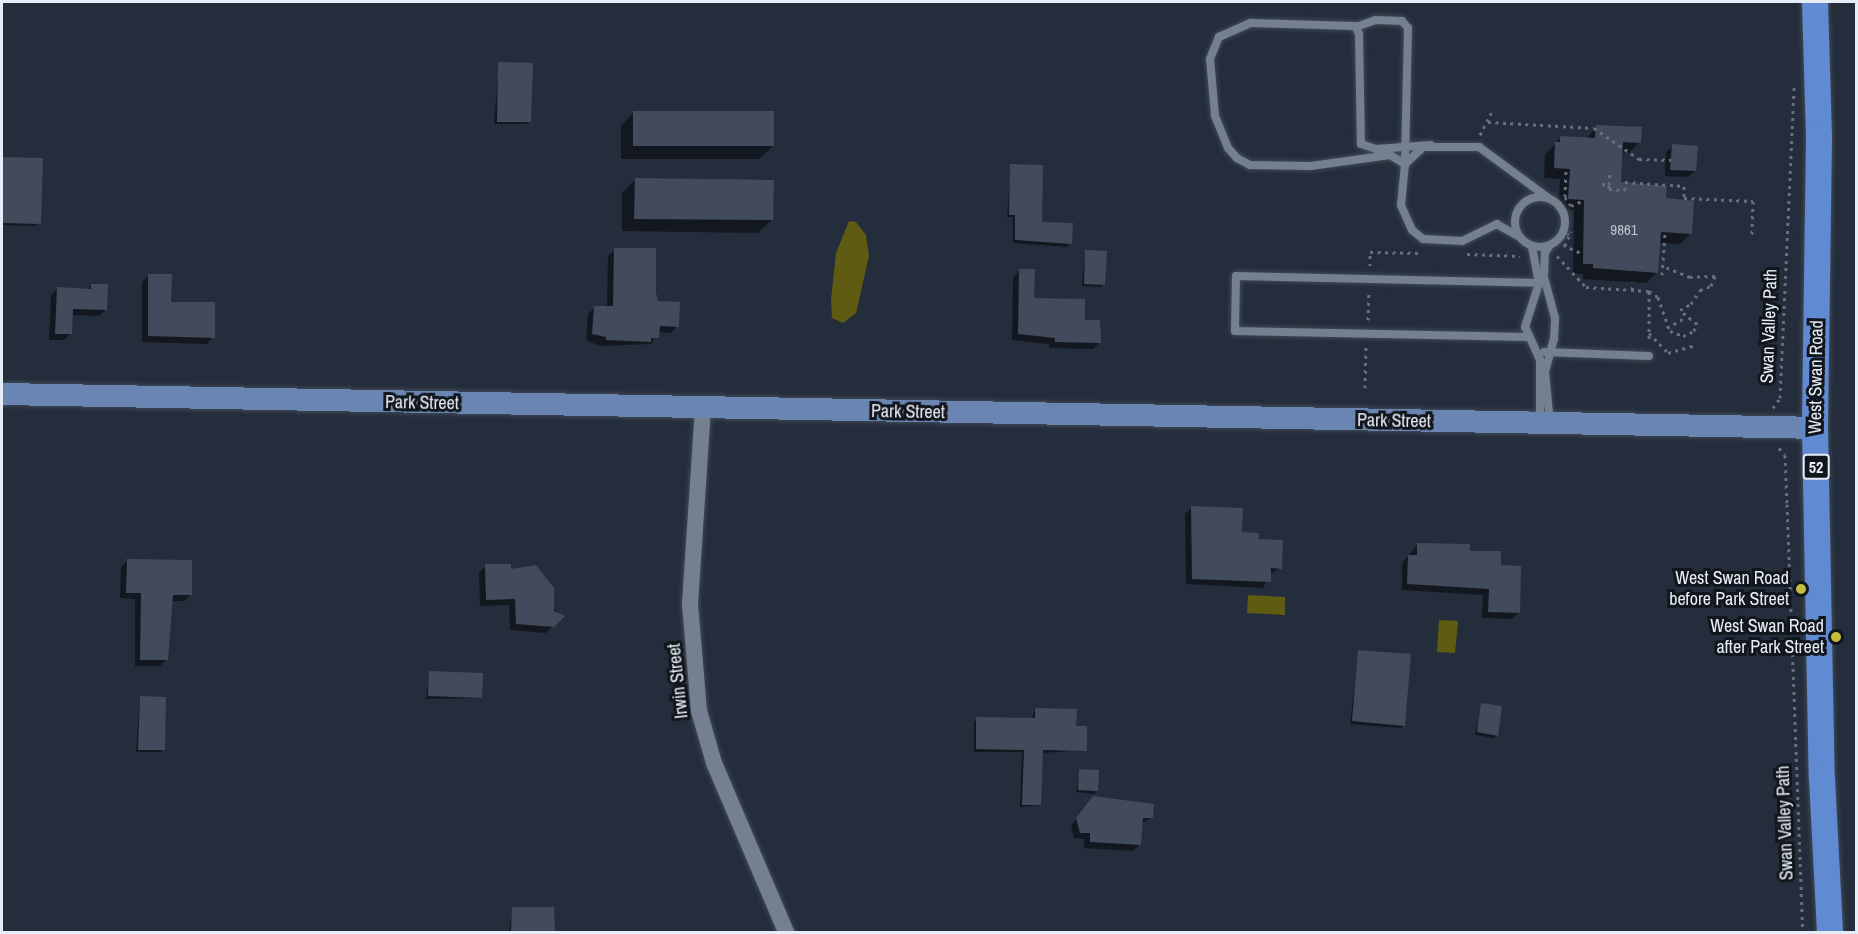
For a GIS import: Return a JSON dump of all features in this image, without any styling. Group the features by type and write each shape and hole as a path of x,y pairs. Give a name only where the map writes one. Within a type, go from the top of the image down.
{"main road":[{"name":"West Swan Road","path":"1815,2 1819,138 1815,428 1822,780 1830,933"}],"street":[{"name":"Park Street","path":"2,394 1815,428"},
{"name":"Irwin Street","path":"703,408 690,604 699,711 714,763 786,933"}],"lane":[{"path":"1405,164 1396,157 1384,155 1334,165 1250,165 1228,148 1220,132 1214,106 1210,59 1213,48 1225,32 1251,23 1356,27 1376,20 1406,23 1406,146 1405,164 1401,205 1412,230 1423,239 1462,241 1497,224 1532,246 1555,318 1554,339 1545,372 1545,423"},
{"path":"1356,27 1360,144 1368,149 1431,145 1472,146 1492,154 1547,198 1558,204 1565,224 1557,244 1545,253 1542,283 1526,319 1527,337 1538,352 1545,423"},
{"path":"1405,164 1413,153 1431,145"},
{"path":"1520,237 1515,227 1517,210 1530,198 1547,198"},
{"path":"1532,246 1557,244"},
{"path":"1527,337 1235,331 1236,276 1542,283"},
{"path":"1538,352 1649,356"}],"path":[{"name":"Swan Valley Path","path":"1794,81 1780,398 1773,407 1776,447 1785,454 1803,933"},
{"path":"1472,146 1488,122 1491,113"},
{"path":"1488,122 1594,128 1639,159 1671,160"},
{"path":"1566,169 1565,197 1571,206 1584,200"},
{"path":"1610,171 1609,189 1625,190 1625,182 1684,186 1684,198 1754,201 1752,236"},
{"path":"1602,184 1610,185"},
{"path":"1558,204 1565,197"},
{"path":"1571,231 1557,244 1581,253"},
{"path":"1662,275 1665,233"},
{"path":"1649,291 1658,297 1667,328 1678,335 1690,334 1696,324 1684,318 1681,308 1691,304 1700,290 1711,286 1715,276 1690,277 1663,266"},
{"path":"1632,290 1633,282"},
{"path":"1667,328 1684,318"},
{"path":"1649,333 1668,353 1696,345"}],"shaded area":[{"path":"849,221 856,222 866,235 869,256 856,313 843,323 832,318 831,300 836,253"},
{"path":"1248,595 1285,597 1285,615 1247,613"},
{"path":"1439,620 1458,621 1455,653 1437,652"}],"building":[{"path":"498,62 533,63 531,122 497,122"},
{"path":"633,111 774,111 774,146 633,146"},
{"path":"1596,125 1642,127 1641,143 1623,142 1621,182 1667,186 1666,198 1694,201 1692,234 1661,232 1658,273 1593,268 1593,264 1583,264 1584,200 1568,199 1570,169 1554,168 1555,142 1560,142 1560,136 1595,138"},
{"path":"1672,144 1698,146 1696,171 1670,170"},
{"path":"2,157 43,158 41,224 2,223"},
{"path":"1010,164 1043,165 1042,222 1073,223 1072,244 1015,240 1015,215 1009,215"},
{"path":"635,178 774,180 773,220 634,219"},
{"path":"614,248 656,248 658,301 680,302 679,327 660,326 659,338 651,338 651,342 606,340 606,337 592,334 594,306 613,306"},
{"path":"1085,250 1107,251 1105,285 1084,284"},
{"path":"1019,269 1035,269 1034,298 1085,299 1085,320 1100,320 1101,343 1055,342 1055,338 1018,334"},
{"path":"148,274 172,274 171,302 215,302 215,338 148,336"},
{"path":"91,284 108,284 107,310 73,309 72,334 55,334 57,287 91,289"},
{"path":"1191,506 1243,508 1242,532 1259,533 1258,539 1283,540 1282,569 1271,568 1271,582 1192,579"},
{"path":"1417,543 1470,544 1470,551 1501,551 1501,565 1521,566 1520,613 1488,612 1489,589 1407,584 1408,555 1417,555"},
{"path":"127,559 192,560 192,595 173,595 168,660 140,660 141,593 126,593"},
{"path":"485,564 511,564 511,569 536,565 554,588 554,611 565,616 554,627 516,624 515,599 486,600"},
{"path":"1358,650 1411,654 1405,726 1352,721"},
{"path":"429,671 483,673 482,698 428,696"},
{"path":"140,696 166,697 165,750 138,750"},
{"path":"1481,703 1502,706 1498,736 1477,732"},
{"path":"1035,708 1077,709 1076,726 1087,726 1087,751 1043,750 1041,805 1022,805 1024,750 976,749 976,717 1035,718"},
{"path":"1079,769 1099,770 1098,791 1078,790"},
{"path":"1093,796 1154,804 1153,818 1143,818 1141,845 1090,842 1090,833 1080,833 1076,818"},
{"path":"512,907 554,907 555,933 511,933"}],"place":[{"name":"West Swan Road before Park Street","path":"1801,589"},
{"name":"West Swan Road after Park Street","path":"1836,637"}]}
